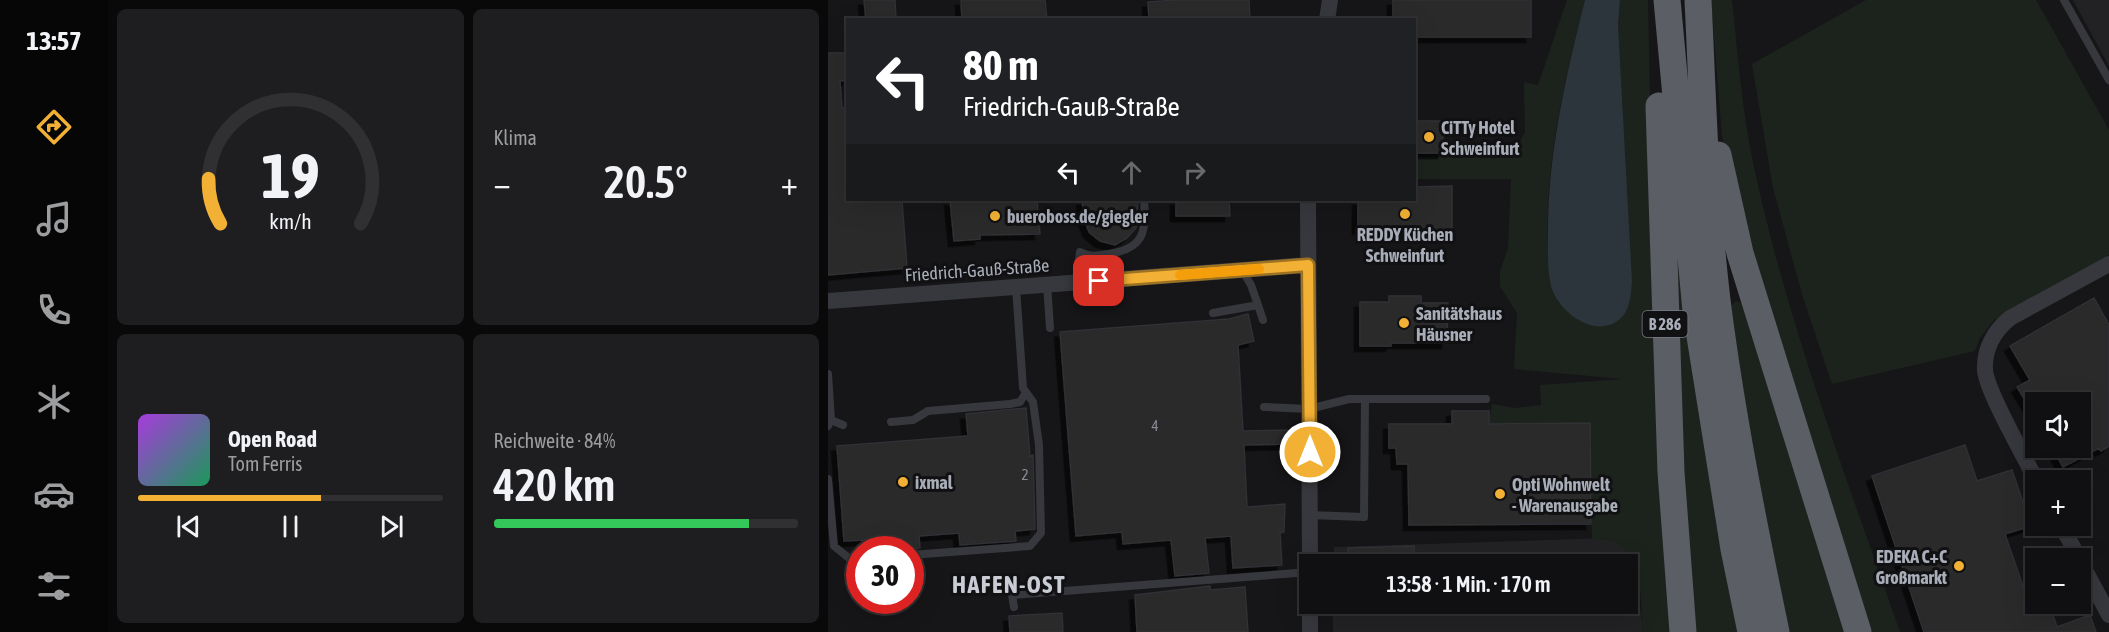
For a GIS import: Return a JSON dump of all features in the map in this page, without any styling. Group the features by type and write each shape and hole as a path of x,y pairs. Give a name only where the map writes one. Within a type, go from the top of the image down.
{"highway":[{"name":"B 286","path":"1662,0 1656,49 1663,260 1671,472 1683,632"},
{"name":"B 286","path":"1667,0 1696,311 1734,549 1751,632"},
{"path":"1698,0 1706,178 1718,301 1740,447 1776,632"},
{"path":"1703,99 1719,157 1740,253 1858,632"}],"street":[{"path":"1327,18 1330,0"},
{"path":"1308,201 1310,554"},
{"path":"2031,470 1985,374 1987,349 2001,325 2010,318 2109,264"},
{"name":"Friedrich-Gauß-Straße","path":"828,301 1308,265"},
{"path":"2091,581 2109,615"},
{"path":"1310,614 1311,632"}],"lane":[{"path":"2064,0 2109,80"},
{"path":"1076,282 1080,252 1090,257 1126,251 1136,245 1143,230 1144,201"},
{"path":"1242,270 1251,285 1263,320"},
{"path":"1047,284 1050,328"},
{"path":"924,554 1030,546 1041,532 1039,445 1033,402 1025,394 1023,388 1016,287"},
{"path":"1213,312 1258,305"},
{"path":"828,374 829,423 843,425"},
{"path":"891,422 914,420 928,411 1020,402 1025,394"},
{"path":"1264,407 1309,409 1349,399 1486,399"},
{"path":"1310,515 1364,517 1365,399"},
{"path":"828,479 834,546 846,556"},
{"path":"1014,607 1012,595 1299,573"}],"shaded area":[{"path":"1567,0 1585,0 1554,142 1548,213 1551,286 1618,26 1620,0 1648,0 1652,196 1675,632 1643,632 1638,554 1629,554 1623,547 1610,541 1592,539 1590,423 1489,424 1492,404 1514,408 1541,405 1540,385 1623,379 1514,369 1517,313 1500,286 1500,271 1508,248 1511,179 1416,179 1416,157 1512,157 1525,132 1524,82 1538,85"},
{"path":"1585,0 1620,0 1618,26 1632,282 1630,301 1625,314 1612,324 1601,326 1580,321 1562,305 1551,286 1548,265 1551,173 1559,114"},
{"path":"1711,0 1732,0 1746,126 1768,226 1801,344 1900,632 1866,632 1735,213 1722,136"},
{"path":"1866,0 2036,0 2109,130 2109,255 1994,320 1980,338 1975,351 1832,384 1802,294 1773,188 1752,64"},
{"path":"2073,0 2109,0 2109,66"},
{"path":"1679,261 1716,523 1739,632 1692,632 1671,262"},
{"path":"1736,301 1743,304 1848,632 1789,632 1747,418 1731,306"},
{"path":"1607,538 1626,546 1630,554 1334,554 1334,547"},
{"path":"1638,588 1643,632 1333,632 1333,614 1638,614"}],"building":[{"path":"864,0 895,0 896,18 866,18"},
{"path":"961,0 1045,0 1047,18 962,18"},
{"path":"1249,0 1250,18 1149,18 1148,2"},
{"path":"1393,0 1531,0 1531,37 1416,37 1416,18 1393,18"},
{"path":"828,53 846,53 846,80 840,81 842,108 846,108 846,201 902,201 907,268 828,275"},
{"name":"CiTTy Hotel Schweinfurt","path":"1416,121 1443,121 1443,153 1416,153"},
{"name":"REDDY Küchen Schweinfurt","path":"1452,186 1452,229 1358,229 1358,201 1416,201 1416,187"},
{"name":"bueroboss.de/giegler","path":"950,201 1037,201 1040,234 980,235 980,239 954,241"},
{"path":"1082,201 1138,201 1136,228 1127,238 1115,245 1100,241 1089,232 1084,219"},
{"path":"1176,201 1229,201 1230,216 1176,216"},
{"name":"Sanitätshaus Häusner","path":"1389,296 1421,296 1421,303 1448,303 1447,343 1391,343 1391,346 1360,346 1360,302 1389,302"},
{"path":"2094,298 2109,325 2109,446 2101,451 2099,448 2091,452 2091,392 2025,392 2025,400 2017,387 2030,380 2010,346"},
{"path":"1248,314 1254,341 1238,345 1243,431 1288,430 1288,444 1244,445 1247,507 1285,504 1284,532 1280,533 1282,565 1233,568 1231,536 1205,538 1209,573 1175,576 1171,540 1123,544 1122,532 1076,536 1060,332 1229,319"},
{"path":"1026,408 1030,456 1033,455 1035,529 1015,531 1016,541 960,545 959,533 919,536 846,536 846,541 844,541 837,446 968,436 966,414"},
{"name":"Opti Wohnwelt - Warenausgabe","path":"1452,411 1489,411 1489,424 1590,423 1591,524 1409,525 1408,464 1397,464 1396,448 1389,448 1389,424 1452,424"},
{"name":"EDEKA C+C Großmarkt","path":"1965,445 1977,481 2012,470 2025,508 2025,528 2005,534 2025,592 2025,614 2053,614 2057,627 2090,615 2096,632 1924,632 1872,476"},
{"path":"2058,458 2080,458 2063,467"},
{"path":"1414,546 1414,554 1348,554 1348,548"},
{"path":"1210,586 1210,590 1245,587 1248,632 1137,632 1135,595"},
{"path":"1062,613 1063,632 1010,632 1009,616"}],"slow traffic":[{"path":"1180,275 1259,269"}],"place":[{"name":"CiTTy Hotel Schweinfurt","path":"1429,137"},
{"name":"REDDY Küchen Schweinfurt","path":"1405,214"},
{"name":"bueroboss.de/giegler","path":"995,216"},
{"name":"Sanitätshaus Häusner","path":"1404,323"},
{"name":"ixmal","path":"903,482"},
{"name":"Opti Wohnwelt - Warenausgabe","path":"1500,494"},
{"name":"EDEKA C+C Großmarkt","path":"1959,566"}],"district":[{"name":"HAFEN-OST","path":"1009,584"}],"route":[{"path":"1099,281 1308,265 1310,452"}]}
